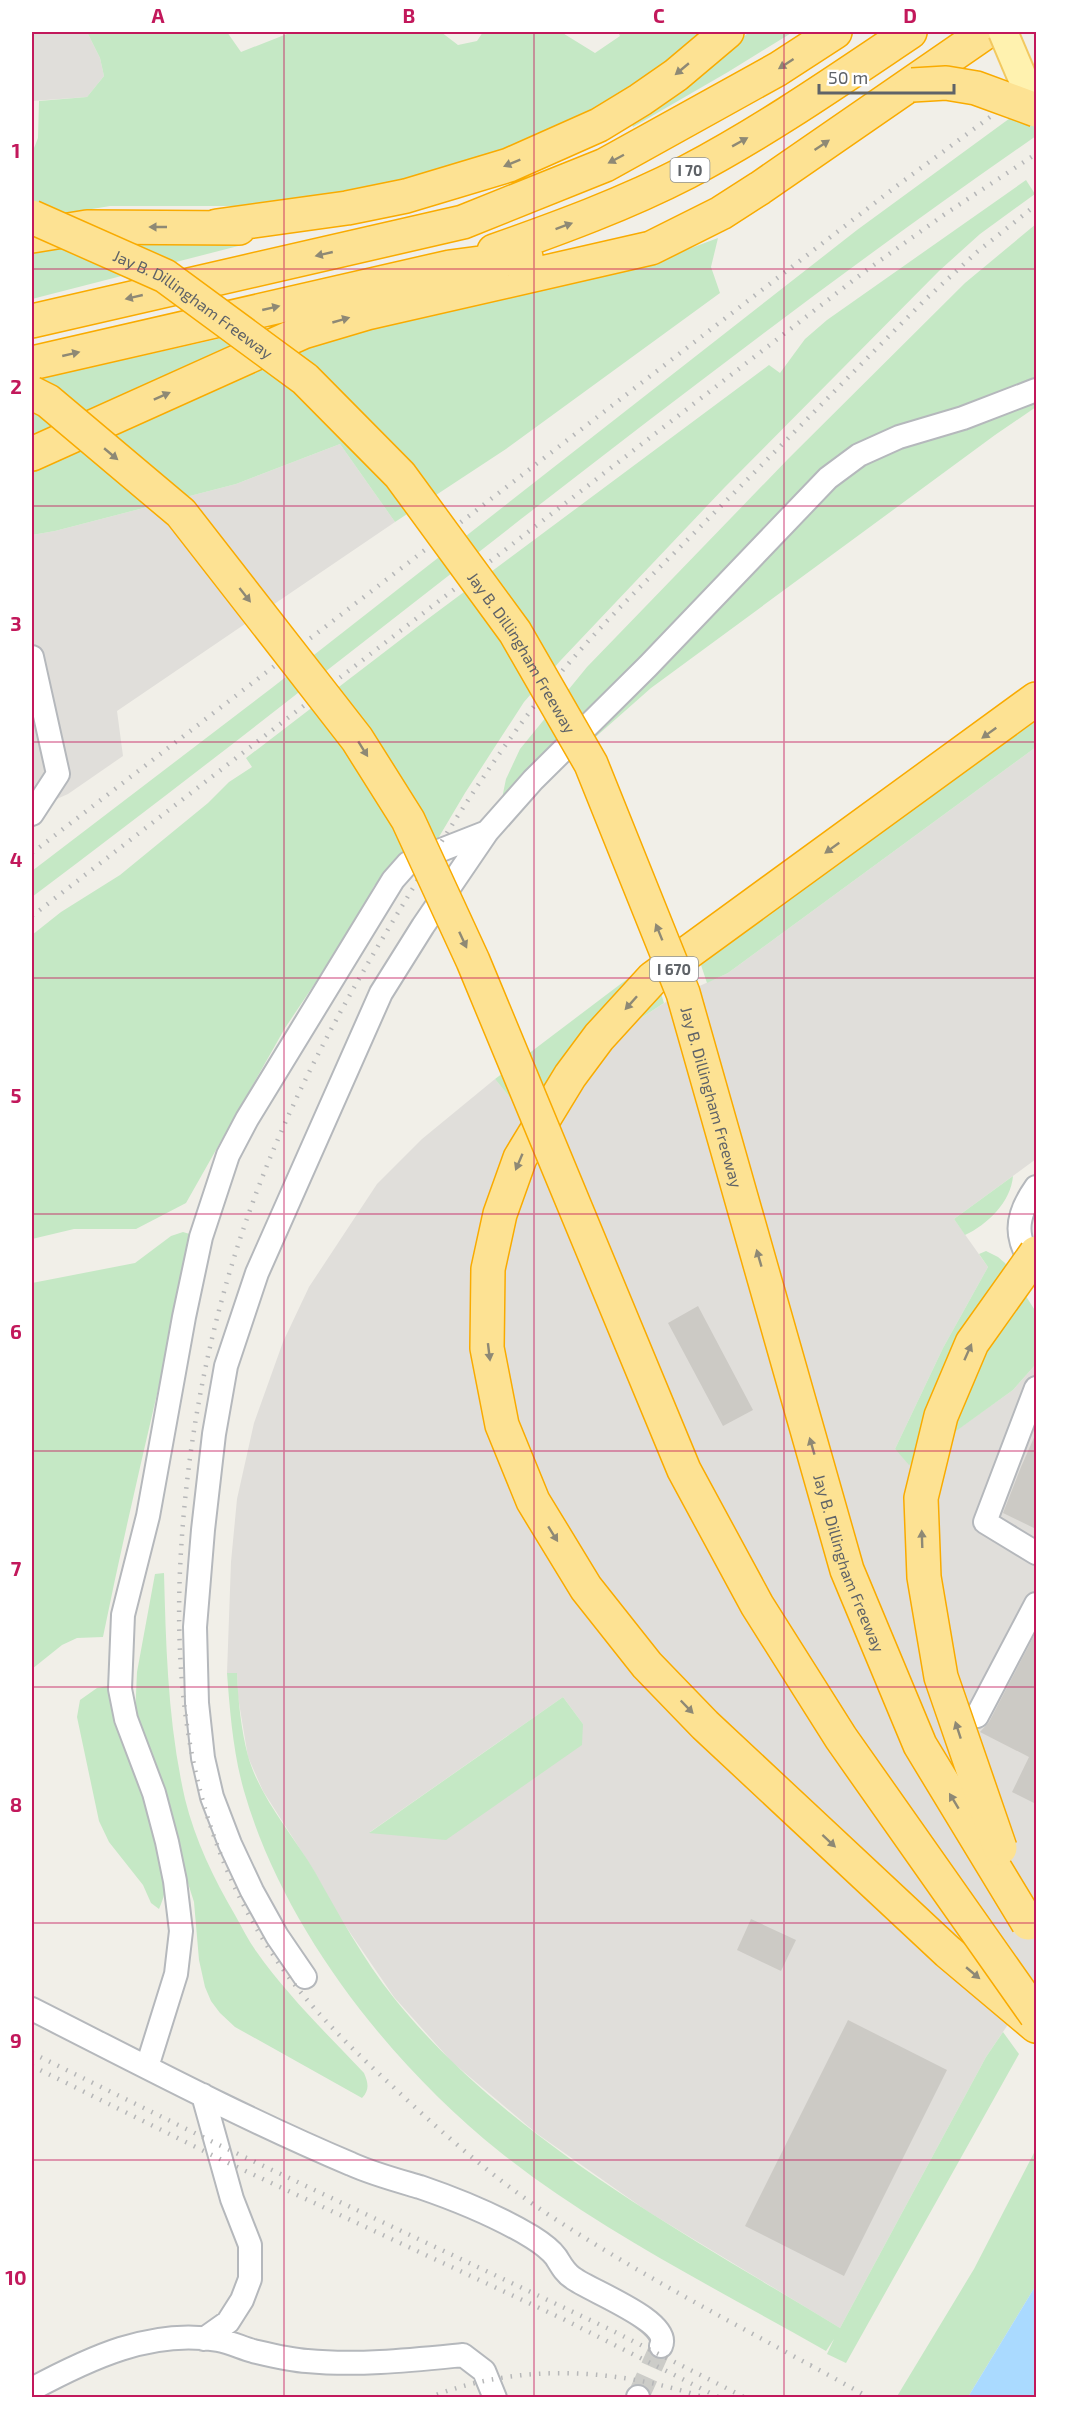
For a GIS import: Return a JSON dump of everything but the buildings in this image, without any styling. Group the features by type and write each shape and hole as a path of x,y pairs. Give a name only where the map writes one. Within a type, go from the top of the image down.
{"highway":[{"path":"217,226 347,208 386,200 509,165 599,125 640,100 676,75 727,32"},
{"path":"32,321 463,222 605,165 768,75 835,32"},
{"name":"I 70","path":"32,363 450,267 580,221 686,172 788,115 910,32"},
{"path":"32,454 303,332 367,313 651,248 721,213 912,85 986,32"},
{"path":"912,85 946,83 976,88 1036,110 1036,105"},
{"path":"450,267 575,250 721,213"},
{"name":"Jay B. Dillingham Freeway","path":"32,217 165,276 305,379 400,475 515,632 591,764 683,993 847,1570 920,1745 1032,1929"},
{"path":"32,236 87,227 217,226 295,231 463,222"},
{"path":"32,393 48,401 181,513 357,739 408,820 473,961 684,1470 757,1605 841,1738 1036,2014"},
{"path":"1036,699 653,978 599,1037 570,1076 520,1158 500,1214 488,1269 487,1348 502,1425 533,1501 586,1588 647,1665 705,1725 931,1936 1036,2026"},
{"path":"1032,1929 978,1790 941,1677 924,1577 921,1498 941,1416 972,1343 1036,1253"}],"main road":[{"path":"1003,32 1036,110"}],"street":[{"path":"305,1977 277,1936 247,1882 212,1797 203,1758 197,1703 195,1627 214,1434 226,1366 257,1273 381,993 487,832 533,780 648,666 828,478 859,455 899,437 963,418 1036,390"},
{"path":"32,657 58,774 32,814"},
{"path":"147,2067 176,1974 181,1931 175,1881 167,1842 154,1793 126,1719 120,1689 123,1615 147,1516 201,1237 228,1155 247,1119 393,880 408,863 487,832"},
{"path":"1036,1187 1027,1200 1019,1220 1020,1240 1026,1256 1036,1270"},
{"path":"1036,1388 985,1522 1036,1553"},
{"path":"977,1716 1036,1604"},
{"path":"32,2009 203,2095 349,2163 485,2213 532,2238 555,2256 570,2277 588,2289 644,2317 658,2330 662,2337 661,2346"},
{"path":"203,2095 232,2199 250,2245 249,2278 242,2300 228,2322 204,2339"},
{"path":"32,2389 79,2364 131,2345 181,2338 219,2340 252,2351 307,2361 378,2362 463,2355 484,2371 495,2397"}],"shaded area":[{"path":"32,32 87,32 100,58 104,76 87,97 32,101"},
{"path":"340,444 395,522 117,711 123,756 68,794 32,810 32,535 236,484"},
{"path":"1036,747 1036,1159 954,1219 988,1267 943,1348 895,1449 909,1464 1013,1390 1036,1364 1036,1983 986,2057 840,2328 647,2211 536,2133 452,2062 394,1997 338,1915 314,1871 263,1791 248,1757 238,1697 237,1673 227,1673 231,1562 237,1499 254,1423 283,1342 309,1287 377,1184 422,1139 495,1079 526,1117 638,1020 669,1000 728,973","holes":["563,1697 583,1724 370,1833"]}],"green space":[{"path":"87,32 227,32 241,52 292,32 441,32 458,45 477,41 483,32 561,32 595,53 620,36 618,32 706,32 637,91 459,175 253,206 110,206 32,219 32,153 38,138 39,101 87,97 104,76 100,58"},
{"path":"749,32 793,32 633,127 631,123 724,55"},
{"path":"1036,99 1036,136 781,320 655,415 32,897 32,871 273,687 857,230"},
{"path":"1026,180 1035,194 980,234 939,271 724,488 524,702 433,847 396,865 374,886 352,928 285,1028 186,1203 136,1229 74,1229 32,1239 32,935 61,912 120,875 208,803 229,782 252,767 246,758 425,621 769,365 780,373 805,339 827,320"},
{"path":"1036,224 1036,407 651,688 548,779 495,832 506,779 520,749 587,667 789,458 965,283"},
{"path":"718,238 711,267 720,293 506,449 395,522 340,444 236,484 32,535 32,469 325,339 675,254"},
{"path":"111,240 246,240 246,244 32,299 32,253"},
{"path":"322,316 32,441 32,380"},
{"path":"1036,721 1036,747 728,973 707,983 700,962"},
{"path":"651,961 664,1003 638,1020 526,1117 495,1079"},
{"path":"1013,1176 1008,1195 996,1212 965,1235 954,1219"},
{"path":"183,1232 193,1235 103,1637 77,1638 62,1645 32,1669 32,1283 135,1263 171,1236"},
{"path":"986,1251 1005,1263 1036,1312 1036,1364 1013,1390 909,1465 895,1449 943,1348 988,1267 979,1254"},
{"path":"164,1573 171,1715 185,1799 200,1844 220,1887 256,1951 294,1999 364,2073 367,2086 362,2098 235,2027 211,2001 205,1987 199,1960 194,1902 135,1717 137,1672 155,1574"},
{"path":"227,1673 237,1673 243,1735 253,1772 260,1787 315,1872 372,1968 394,1998 440,2049 490,2096 602,2181 661,2220 840,2328 986,2057 1003,2032 1019,2054 846,2363 827,2354 834,2339 826,2351 618,2233 538,2181 459,2117 381,2035 345,1990 313,1942 285,1893 262,1842 244,1791 237,1762"},
{"path":"108,1686 163,1854 166,1882 159,1909 151,1903 143,1885 109,1842 99,1821 77,1717 80,1700 97,1688"},
{"path":"563,1697 583,1724 582,1745 446,1840 369,1833"},
{"path":"1036,2149 1036,2285 968,2397 896,2398 974,2269"}],"water":[{"path":"1036,2285 1036,2397 968,2397"}],"tunnel":[{"path":"638,2397 661,2346"}],"railway":[{"path":"32,853 898,185 1036,83"},
{"path":"32,916 864,272 945,214 1036,154"},
{"path":"870,2398 640,2271 542,2211 452,2141 374,2069 332,2027 292,1981 252,1920 229,1873 210,1826 197,1776 187,1726 181,1675 179,1623 183,1520 196,1420 216,1322 229,1273 262,1178 311,1068 349,997 389,927 461,812 533,707 571,660 610,618 927,298 977,252 1036,205"},
{"path":"32,2053 217,2144 607,2328 746,2398"},
{"path":"32,2066 222,2160 563,2319 720,2398"},
{"path":"428,2398 462,2386 497,2379 532,2374 567,2373 637,2380 706,2398"}]}
